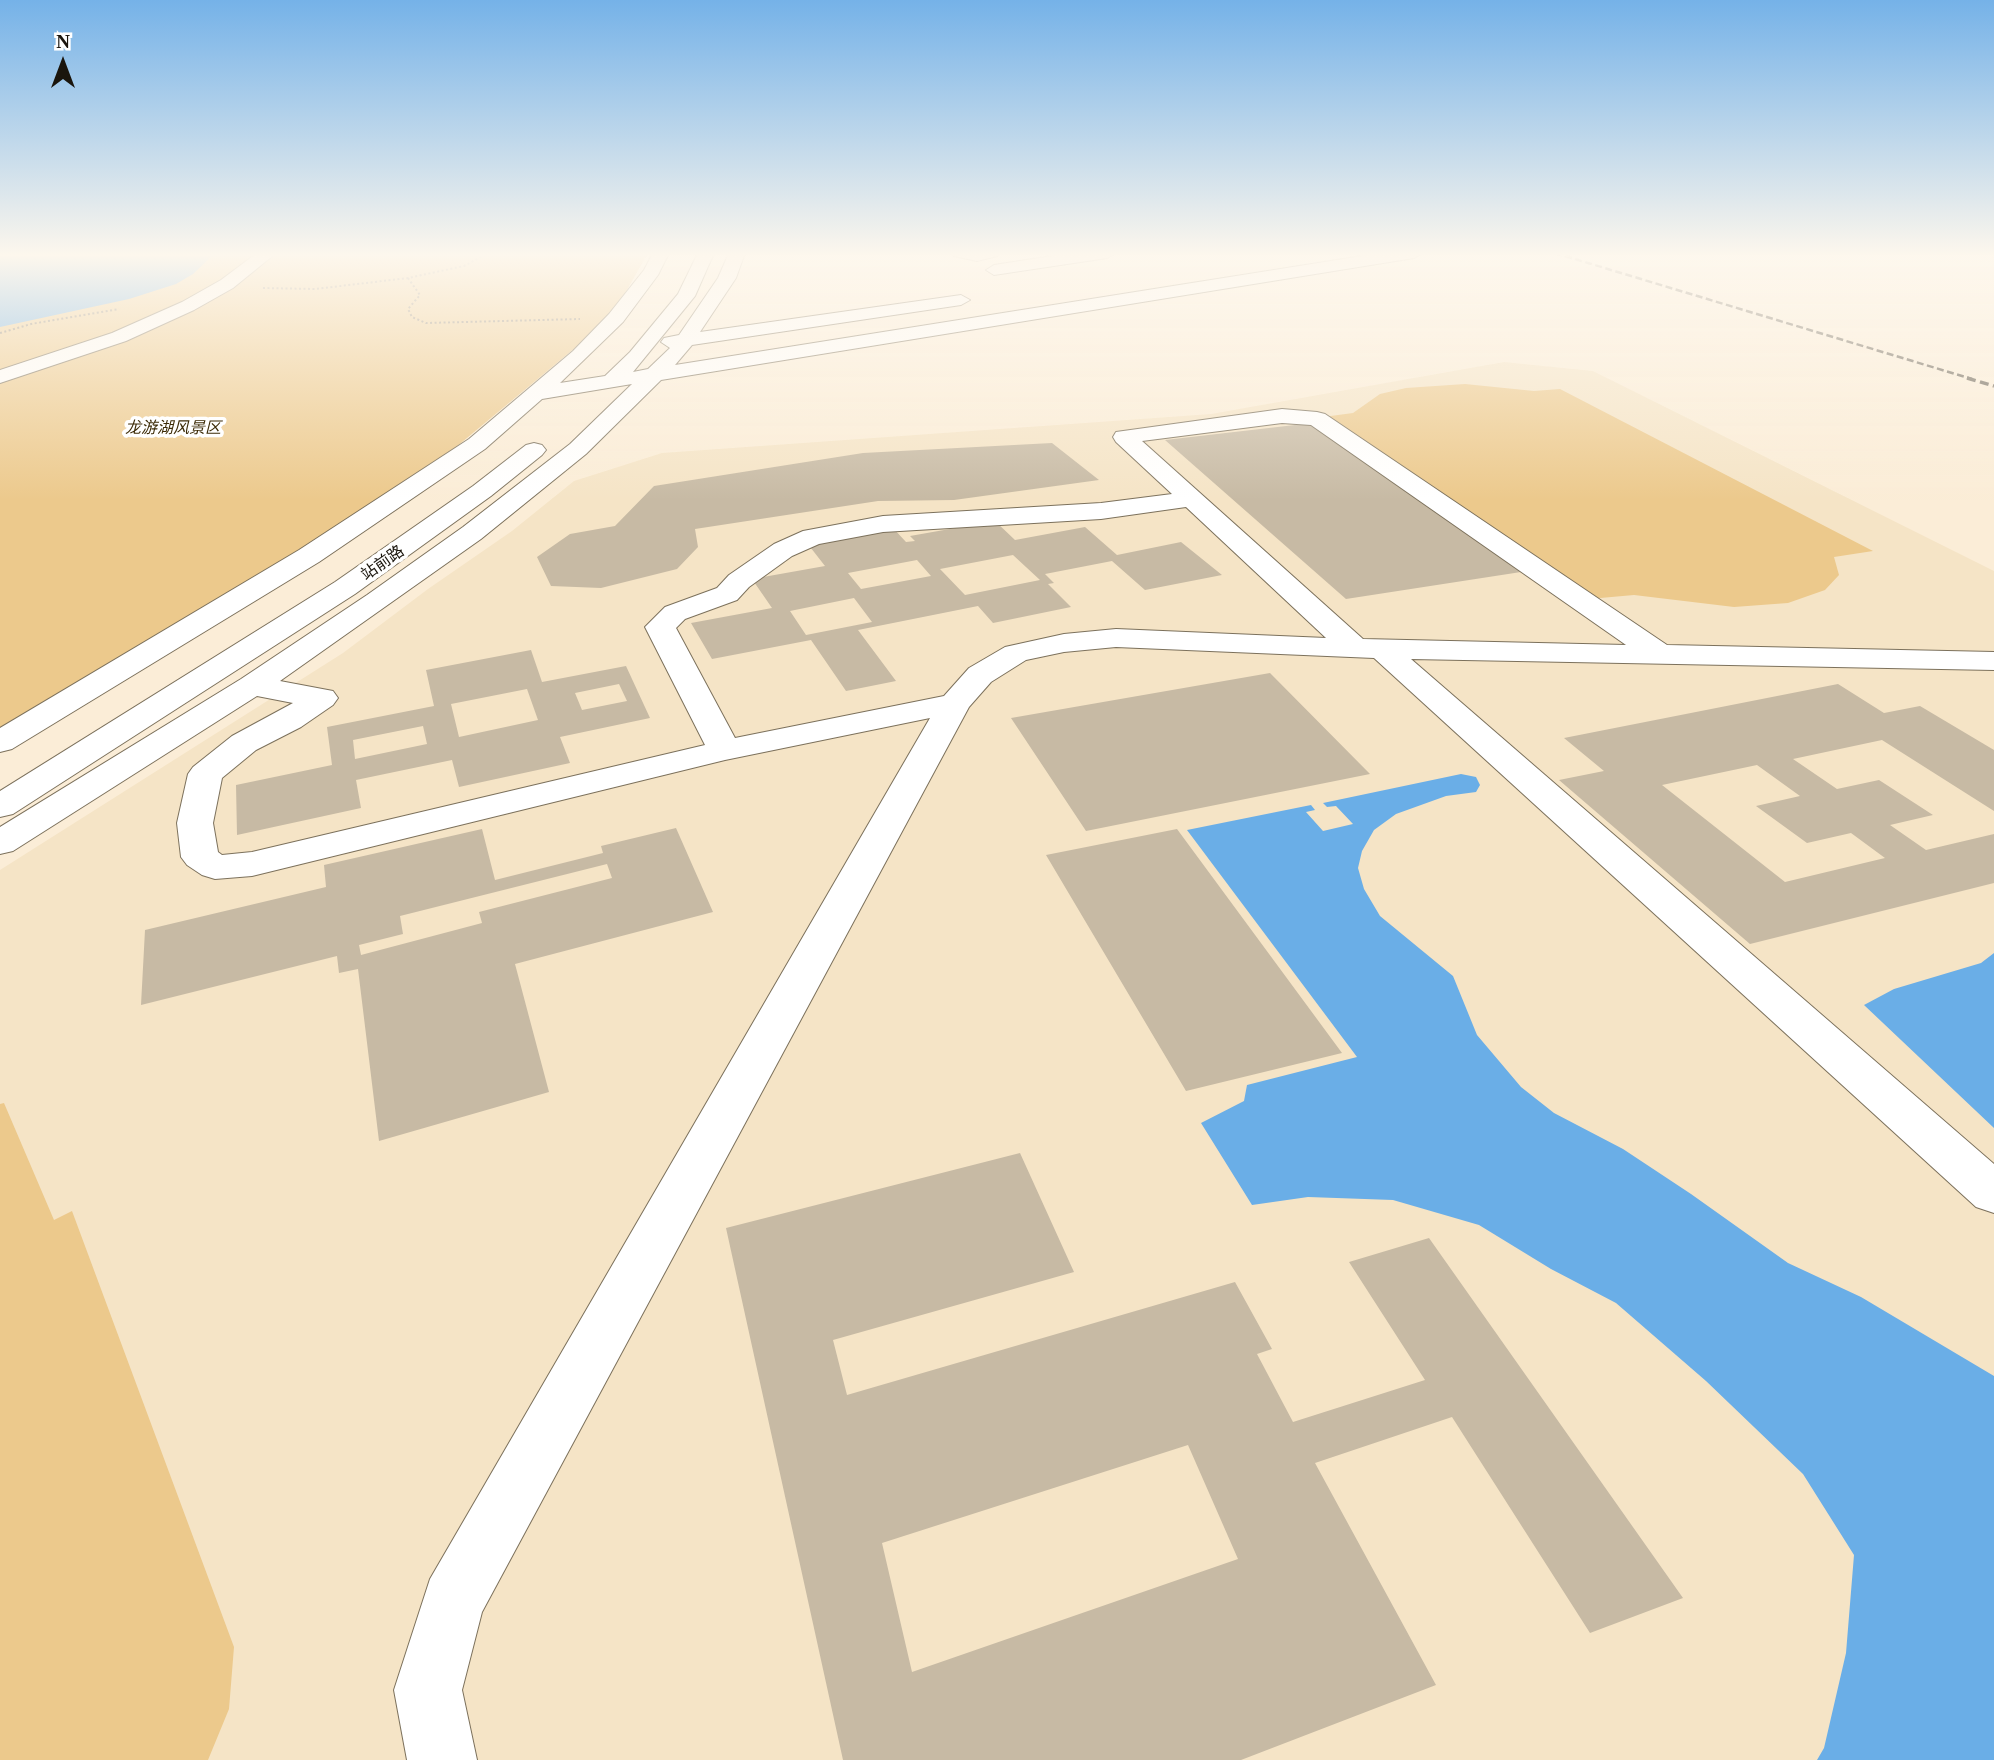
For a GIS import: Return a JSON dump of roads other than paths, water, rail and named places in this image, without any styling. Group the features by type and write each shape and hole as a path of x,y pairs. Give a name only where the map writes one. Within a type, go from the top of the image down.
{"street":[{"path":"0,377 123,335"},
{"path":"0,843 252,686 472,533 578,449 626,335"},
{"name":"站前路","path":"0,806 345,588 482,491 559,430 635,335"},
{"name":"站前路","path":"0,779 324,581 442,500 615,361 643,335"},
{"path":"0,742 309,556 477,444 615,361 650,335"},
{"path":"615,361 762,335"},
{"path":"615,361 792,335"},
{"path":"615,361 792,335"},
{"path":"1659,654 1317,419 1282,416 1124,437 1190,499 1367,647 1994,1193"},
{"path":"725,750 660,627 675,613 727,594 739,581 783,550 812,537 883,524 1101,511 1190,499"},
{"path":"442,1760 428,1690 453,1602 955,703 980,676 1016,653 1063,643 1116,638 1367,647 1994,661"},
{"path":"252,686 322,698 289,720 244,743 205,774 195,822 200,857 215,867 252,864 725,750 955,703"}],"water":[{"path":"1461,774 1476,777 1480,785 1476,792 1446,796 1396,814 1374,830 1362,851 1358,868 1364,889 1380,916 1453,976 1477,1035 1521,1087 1554,1113 1623,1149 1788,1263 1861,1297 1994,1376 1994,1760 1817,1760 1824,1748 1846,1653 1854,1555 1803,1474 1706,1381 1616,1303 1551,1269 1479,1225 1393,1200 1308,1197 1252,1205 1201,1123 1244,1101 1247,1085 1357,1057 1187,830 1311,805 1315,810 1306,812 1323,831 1353,824 1336,806 1327,807 1323,803"},
{"path":"1994,953 1994,1128 1864,1005 1894,989 1981,963"}],"railway":[{"path":"1827,335 1972,379"},
{"path":"1967,378 1994,386"}],"park label":[{"name":"龙游湖风景区","path":"173,427"}]}
